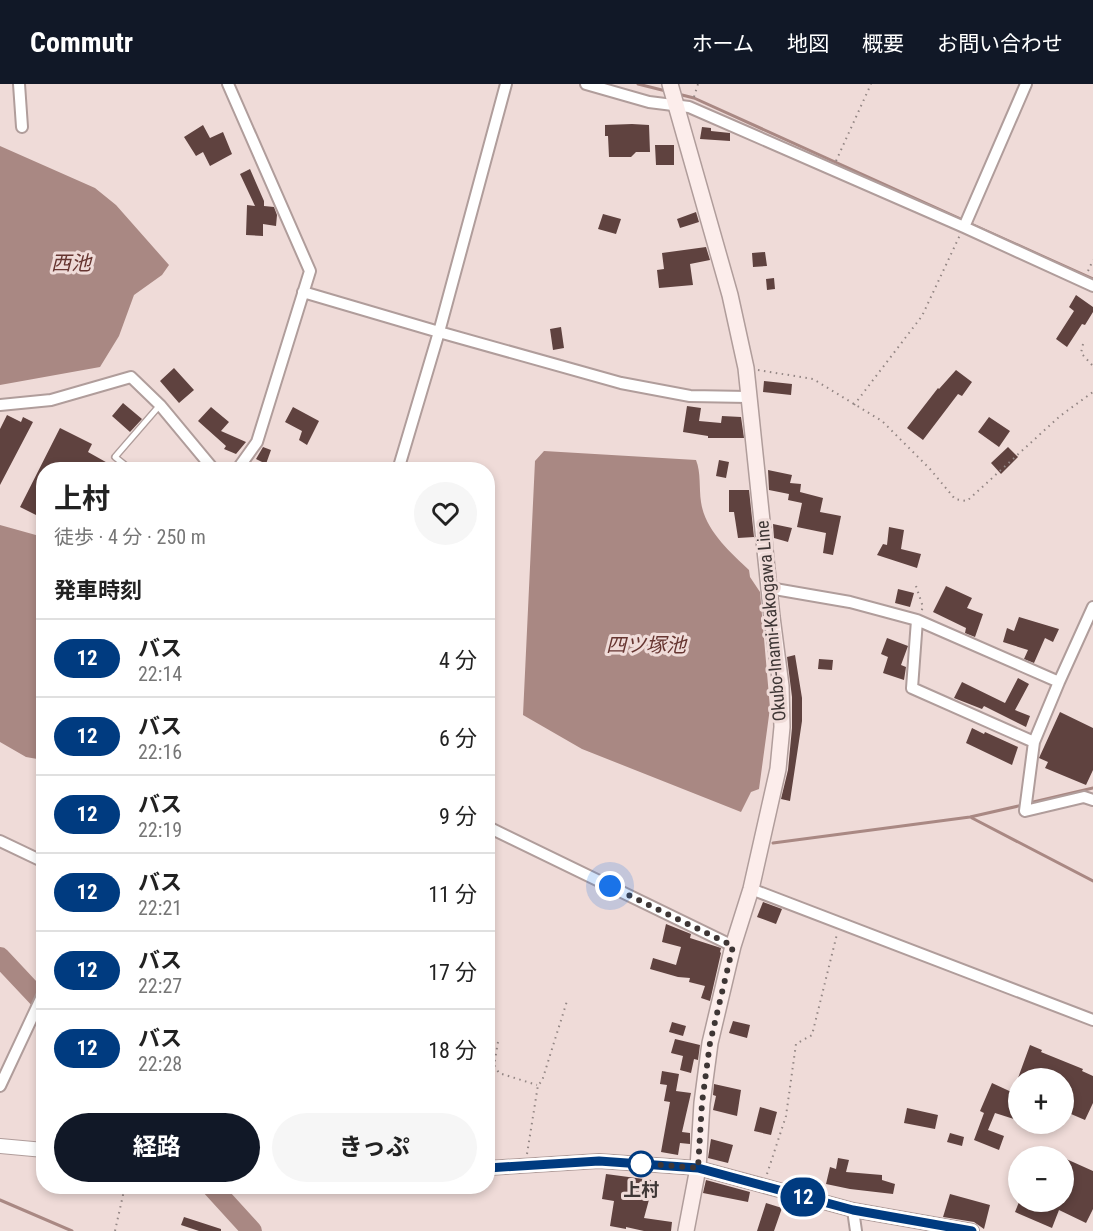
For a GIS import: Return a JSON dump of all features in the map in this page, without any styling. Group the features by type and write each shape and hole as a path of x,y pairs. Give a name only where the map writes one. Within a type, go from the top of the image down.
{"main road":[{"name":"Okubo-Inami-Kakogawa Line","path":"670,84 682,106 746,368 781,686 782,727 778,769 751,889 733,946 710,1043 702,1103 698,1168 686,1231"}],"street":[{"path":"19,84 22,127"},
{"path":"228,84 310,272 257,442 243,462"},
{"path":"400,462 439,332 506,84"},
{"path":"586,84 649,102 682,106 964,227 1089,284"},
{"path":"964,227 1026,84"},
{"path":"303,292 621,383 690,396 748,397"},
{"path":"0,405 51,400 131,377 160,405 207,462"},
{"path":"769,588 850,602 917,620 1059,682"},
{"path":"1093,607 1034,742 1025,811 1084,797 1093,800"},
{"path":"917,620 912,688 1034,742"},
{"path":"495,830 733,946"},
{"path":"0,841 36,858"},
{"path":"751,889 1093,1020"},
{"path":"0,1086 36,1009"},
{"path":"0,1146 36,1149"},
{"path":"495,1168 599,1161 698,1168 853,1210 972,1231"},
{"path":"853,1210 856,1231"}],"lane":[{"path":"121,462 115,457 160,405"}],"path":[{"path":"682,106 698,84"},
{"path":"831,171 871,84"},
{"path":"854,405 922,316 964,227"},
{"path":"1089,284 1093,260"},
{"path":"1083,344 1081,353 1093,366"},
{"path":"746,368 813,380 882,421 930,469 955,499 967,501 1060,416 1093,392"},
{"path":"916,586 924,607 917,620"},
{"path":"763,1186 786,1116 796,1044 812,1035 840,923"},
{"path":"525,1166 538,1085 542,1081 567,1001"},
{"path":"495,1059 498,1042"},
{"path":"495,1067 499,1073 538,1085"},
{"path":"115,1231 123,1194"}],"water":[{"name":"西池","path":"0,146 95,188 116,205 169,265 162,275 134,295 119,336 100,367 0,385"},
{"name":"四ツ塚池","path":"544,451 696,460 703,512 719,540 749,570 750,577 760,592 770,708 759,789 751,792 741,812 582,749 523,715 535,461"},
{"path":"0,525 36,535 36,759 26,757 0,742"}],"building":[{"path":"203,125 210,138 223,132 232,154 210,166 203,152 196,156 184,137"},
{"path":"605,125 649,125 650,152 636,152 631,157 609,157"},
{"path":"702,127 711,128 711,131 730,133 730,141 700,139"},
{"path":"655,145 674,145 674,165 656,165"},
{"path":"250,169 264,206 274,207 277,215 276,226 263,224 263,236 246,235 247,205 255,206 240,174"},
{"path":"696,212 699,222 680,228 677,219"},
{"path":"603,214 621,219 616,234 598,229"},
{"path":"706,247 710,260 690,264 693,285 659,288 657,270 664,269 662,253"},
{"path":"765,252 767,266 753,267 752,253"},
{"path":"774,278 775,289 767,290 766,279"},
{"path":"1076,295 1093,307 1093,312 1067,347 1056,339 1074,311 1069,307"},
{"path":"561,327 564,348 553,350 550,329"},
{"path":"174,368 194,390 179,403 160,381"},
{"path":"956,370 972,382 962,396 958,394 923,440 907,428 938,388"},
{"path":"764,381 792,384 791,395 763,392"},
{"path":"123,403 142,419 130,432 112,416"},
{"path":"687,406 701,408 699,421 721,423 722,416 741,417 744,438 708,438 708,436 683,432"},
{"path":"211,407 229,422 221,431 246,442 236,454 224,449 226,446 198,421"},
{"path":"293,407 319,421 307,445 299,440 302,431 285,422"},
{"path":"7,415 21,422 23,417 33,422 0,485 0,429"},
{"path":"989,417 1010,431 999,447 978,432"},
{"path":"60,428 92,444 88,452 106,462 43,462"},
{"path":"263,447 271,450 267,462 256,459"},
{"path":"1008,447 1018,457 1001,474 991,463"},
{"path":"719,460 729,462 726,478 716,476"},
{"path":"768,470 792,475 790,483 801,484 800,492 823,498 820,512 841,516 833,555 823,553 826,533 797,527 802,503 788,500 789,494 769,490"},
{"path":"36,475 36,515 20,507"},
{"path":"729,490 749,490 754,537 738,538 734,512 729,512"},
{"path":"773,524 792,528 788,542 774,538"},
{"path":"889,527 904,530 901,549 921,554 917,568 877,555 883,544 887,545"},
{"path":"946,586 972,598 967,608 983,614 975,637 965,633 966,628 933,612"},
{"path":"898,589 914,593 910,607 895,603"},
{"path":"1019,617 1059,629 1053,642 1045,638 1034,663 1024,659 1028,650 1003,642 1007,628 1014,631"},
{"path":"887,638 908,646 901,665 906,667 904,680 883,673 888,657 881,654"},
{"path":"795,655 802,698 802,721 790,801 781,799 788,770 792,728 792,697 787,657"},
{"path":"819,659 833,660 832,670 818,669"},
{"path":"1018,678 1029,684 1015,710 1030,716 1026,727 984,706 982,709 954,698 962,682 1005,703"},
{"path":"1060,712 1093,728 1093,770 1086,785 1045,768 1048,762 1039,758"},
{"path":"972,728 1018,747 1012,765 966,743"},
{"path":"763,902 782,909 776,924 757,917"},
{"path":"666,924 691,934 690,938 721,948 710,1001 701,998 705,986 689,982 690,978 650,969 653,958 676,965 681,947 662,942"},
{"path":"733,1021 750,1025 747,1038 729,1033"},
{"path":"672,1022 686,1026 683,1036 669,1032"},
{"path":"675,1039 700,1045 698,1060 694,1059 691,1073 680,1070 683,1056 671,1053"},
{"path":"1030,1045 1042,1050 1041,1052 1083,1069 1082,1071 1093,1076 1093,1103 1085,1120 1074,1115 1074,1068 1022,1068"},
{"path":"662,1071 679,1074 676,1091 691,1093 682,1132 690,1133 690,1144 680,1143 678,1155 661,1152 670,1102 664,1101 667,1085 660,1084"},
{"path":"992,1083 1008,1090 1008,1117 995,1113 988,1130 1004,1136 999,1150 974,1140 984,1113 980,1111"},
{"path":"714,1084 741,1090 737,1116 713,1110 716,1096 713,1095"},
{"path":"760,1107 777,1112 771,1135 754,1131"},
{"path":"907,1108 938,1115 935,1129 904,1123"},
{"path":"950,1133 964,1137 962,1146 947,1142"},
{"path":"711,1139 733,1145 728,1163 708,1158"},
{"path":"838,1158 849,1160 846,1172 882,1175 882,1180 895,1184 893,1194 826,1184 830,1167 836,1169"},
{"path":"1074,1162 1093,1171 1093,1209 1086,1223 1063,1212 1074,1212"},
{"path":"606,1174 651,1180 647,1195 650,1196 644,1218 672,1222 671,1231 644,1231 610,1226 614,1201 602,1199"},
{"path":"706,1180 750,1192 748,1202 703,1193"},
{"path":"950,1194 990,1205 984,1229 974,1222 943,1217"},
{"path":"766,1203 782,1208 774,1231 757,1231"},
{"path":"1015,1212 1058,1212 1052,1228"},
{"path":"184,1217 221,1229 221,1231 199,1231 181,1225"}],"waterway":[{"path":"638,84 666,91"},
{"path":"678,94 694,98 963,220"},
{"path":"969,223 1093,279"},
{"path":"1029,803 1093,788"},
{"path":"773,843 970,817 1023,805"},
{"path":"972,818 1093,881"},
{"path":"0,957 36,995"},
{"path":"218,1194 252,1231"},
{"path":"0,1200 72,1231"}],"bus line":[{"name":"12","path":"495,1168 599,1161 698,1168 853,1210 972,1231"}],"place":[{"name":"上村","path":"641,1164"}],"route":[{"path":"610,886 733,946 710,1043 702,1103 698,1168 638,1163 641,1164"}]}
